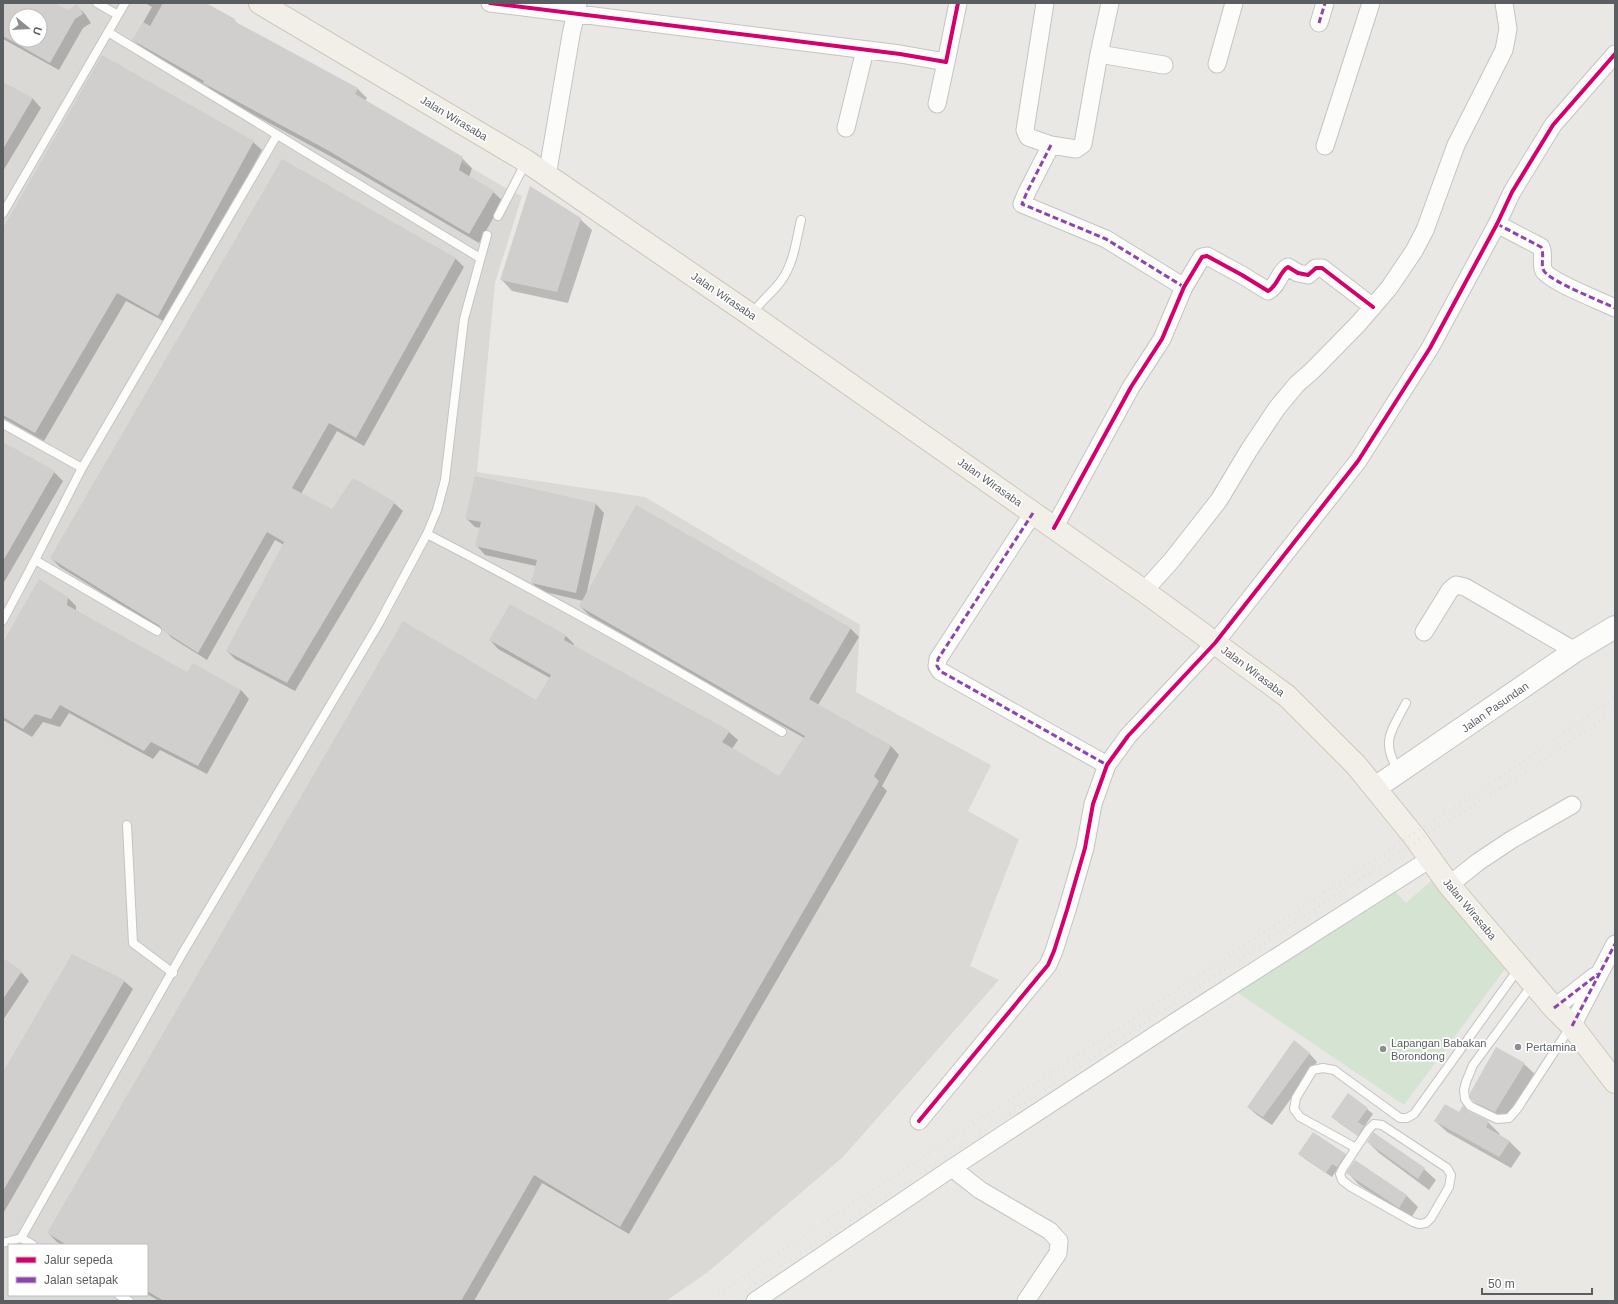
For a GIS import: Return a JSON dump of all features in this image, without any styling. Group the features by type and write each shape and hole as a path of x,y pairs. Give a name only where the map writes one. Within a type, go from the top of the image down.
{"main road":[{"name":"Jalan Wirasaba","path":"260,3 526,161 751,315 1033,512 1287,696 1356,765 1376,788 1413,835 1449,885 1554,1008 1572,1026 1615,1082"}],"street":[{"path":"495,3 577,9 946,62"},
{"path":"937,104 958,3"},
{"path":"1045,3 1024,130 1028,138 1051,145 1076,149 1083,144 1099,54 1110,3"},
{"path":"1218,64 1234,3"},
{"path":"1319,23 1325,3"},
{"path":"1325,146 1371,3"},
{"path":"1144,591 1172,560 1219,500 1277,408 1297,384 1312,371 1358,324 1399,274 1425,230 1456,145 1504,50 1508,29 1504,3"},
{"path":"547,176 571,35 577,9"},
{"path":"846,128 865,50"},
{"path":"1099,54 1164,65"},
{"path":"919,1121 1048,965 1067,910 1085,848 1093,804 1107,765 1128,736 1215,643 1358,461 1430,348 1497,224 1512,192 1553,125 1615,54"},
{"path":"1051,145 1022,204 1106,239 1184,287"},
{"path":"1497,224 1541,247 1544,254 1542,262 1544,271 1555,280 1615,308"},
{"path":"1054,528 1131,387 1162,339 1184,287 1197,263 1204,255 1268,291 1274,285 1284,269 1288,267 1298,273 1308,275 1316,268 1322,268 1373,307"},
{"path":"1033,512 938,659 937,666 940,671 1107,765"},
{"path":"1424,632 1450,590 1456,585 1465,587 1574,651"},
{"name":"Jalan Pasundan","path":"1376,788 1574,651 1615,627"},
{"path":"1449,885 1478,862 1511,840 1572,805"},
{"path":"755,1301 952,1168 1178,1020 1430,859"},
{"path":"1572,1026 1615,944"},
{"path":"1554,1008 1600,972"},
{"path":"952,1168 985,1193 1050,1231 1059,1241 1058,1254 1026,1301"}],"lane":[{"path":"97,3 118,15"},
{"path":"3,212 125,3"},
{"path":"108,32 480,258"},
{"path":"3,620 82,468 277,135"},
{"path":"498,216 526,161"},
{"path":"751,315 759,304 780,282 788,269 794,255 801,220"},
{"path":"3,1243 21,1238 173,973 182,954 378,625 427,534 437,510 445,480 464,319 487,235"},
{"path":"3,424 82,468"},
{"path":"427,534 589,620 782,732"},
{"path":"35,560 157,630"},
{"path":"1399,773 1392,761 1388,747 1388,737 1406,703"},
{"path":"127,825 133,943 173,973"},
{"path":"1526,975 1473,1065 1464,1090 1465,1099 1470,1106 1497,1120 1508,1118 1517,1109 1572,1026"},
{"path":"1356,1148 1300,1116 1294,1109 1296,1098 1314,1070 1323,1068 1334,1070 1400,1118 1407,1118 1414,1114 1526,975"},
{"path":"1374,1124 1382,1126 1446,1168 1451,1175 1449,1186 1431,1218 1426,1223 1419,1224 1413,1222 1351,1187 1342,1180 1340,1174 1356,1148 1374,1124"},
{"path":"21,1238 31,1244"}],"shaded area":[{"path":"3,3 190,3 511,191 522,196 495,283 477,472 645,497 860,625 856,692 991,765 968,811 1019,839 970,966 999,980 843,1157 708,1272 666,1301 3,1301"}],"green space":[{"name":"Lapangan Babakan Borondong","path":"1431,881 1505,969 1404,1105 1238,993 1393,889 1406,903"}],"building":[{"path":"3,3 55,3 68,10 77,4 83,14 75,19 50,63 24,48 48,48 48,8 8,8 8,39 3,36"},
{"path":"163,3 206,3 235,19 234,21 358,88 355,94 463,157 459,170 494,191 469,234 329,151 203,83 204,81 132,40 143,22 150,26"},
{"path":"102,55 254,141 158,316 117,293 35,433 3,415 3,228"},
{"path":"3,82 33,98 3,149"},
{"path":"282,159 456,258 356,438 329,423 292,488 332,509 353,478 395,502 287,683 226,651 284,542 267,532 198,653 162,630 160,626 50,558"},
{"path":"530,186 581,218 557,292 500,280"},
{"path":"3,442 55,471 3,561"},
{"path":"475,476 596,503 576,593 531,583 537,560 475,546 481,522 465,519"},
{"path":"636,505 851,628 809,699 891,746 874,776 879,781 620,1227 534,1175 461,1301 164,1301 148,1292 148,1244 65,1244 47,1233 403,621 536,700 551,675 489,640 510,604 566,635 564,640 730,731 722,742 779,776 805,736 579,606"},
{"path":"39,579 68,597 67,605 187,672 193,663 241,690 198,766 151,742 144,751 60,705 51,719 35,714 23,729 3,717 3,642"},
{"path":"72,954 125,980 3,1191 3,1072"},
{"path":"3,958 22,971 3,999"},
{"path":"1294,1040 1310,1053 1263,1117 1247,1107"},
{"path":"1496,1047 1525,1063 1495,1112 1474,1102 1470,1097 1470,1093"},
{"path":"1348,1093 1368,1108 1358,1122 1364,1126 1358,1136 1331,1117"},
{"path":"1445,1104 1459,1112 1463,1105 1468,1111 1489,1121 1486,1127 1510,1141 1499,1157 1434,1121"},
{"path":"1313,1132 1346,1154 1337,1167 1332,1164 1326,1173 1298,1154"},
{"path":"1373,1132 1425,1168 1418,1179 1367,1142"},
{"path":"1355,1160 1407,1195 1399,1208 1346,1173"}],"railway":[{"path":"709,1301 800,1238 1521,763 1615,697"},
{"path":"731,1301 1417,841 1528,771 1615,710"}],"marked path":[{"path":"1319,23 1325,3"},
{"path":"1051,145 1022,204 1106,239 1184,287"},
{"path":"1497,224 1541,247 1543,254 1543,268 1548,275 1566,286 1615,308"},
{"path":"1033,513 938,659 937,666 940,671 1107,765"},
{"path":"1572,1026 1615,944"},
{"path":"1554,1008 1598,974"}],"cycle path":[{"path":"490,3 900,54 946,62 958,3"},
{"path":"919,1121 1048,965 1067,910 1085,848 1093,804 1107,765 1128,736 1215,643 1358,461 1430,348 1497,224 1512,192 1553,125 1615,54"},
{"path":"1054,528 1131,387 1162,339 1184,287 1202,257 1207,256 1268,291 1274,286 1282,272 1288,267 1298,273 1308,275 1316,268 1322,268 1373,307"}],"place":[{"name":"Pertamina","path":"1518,1047"},
{"name":"Lapangan Babakan Borondong","path":"1383,1049"}]}
